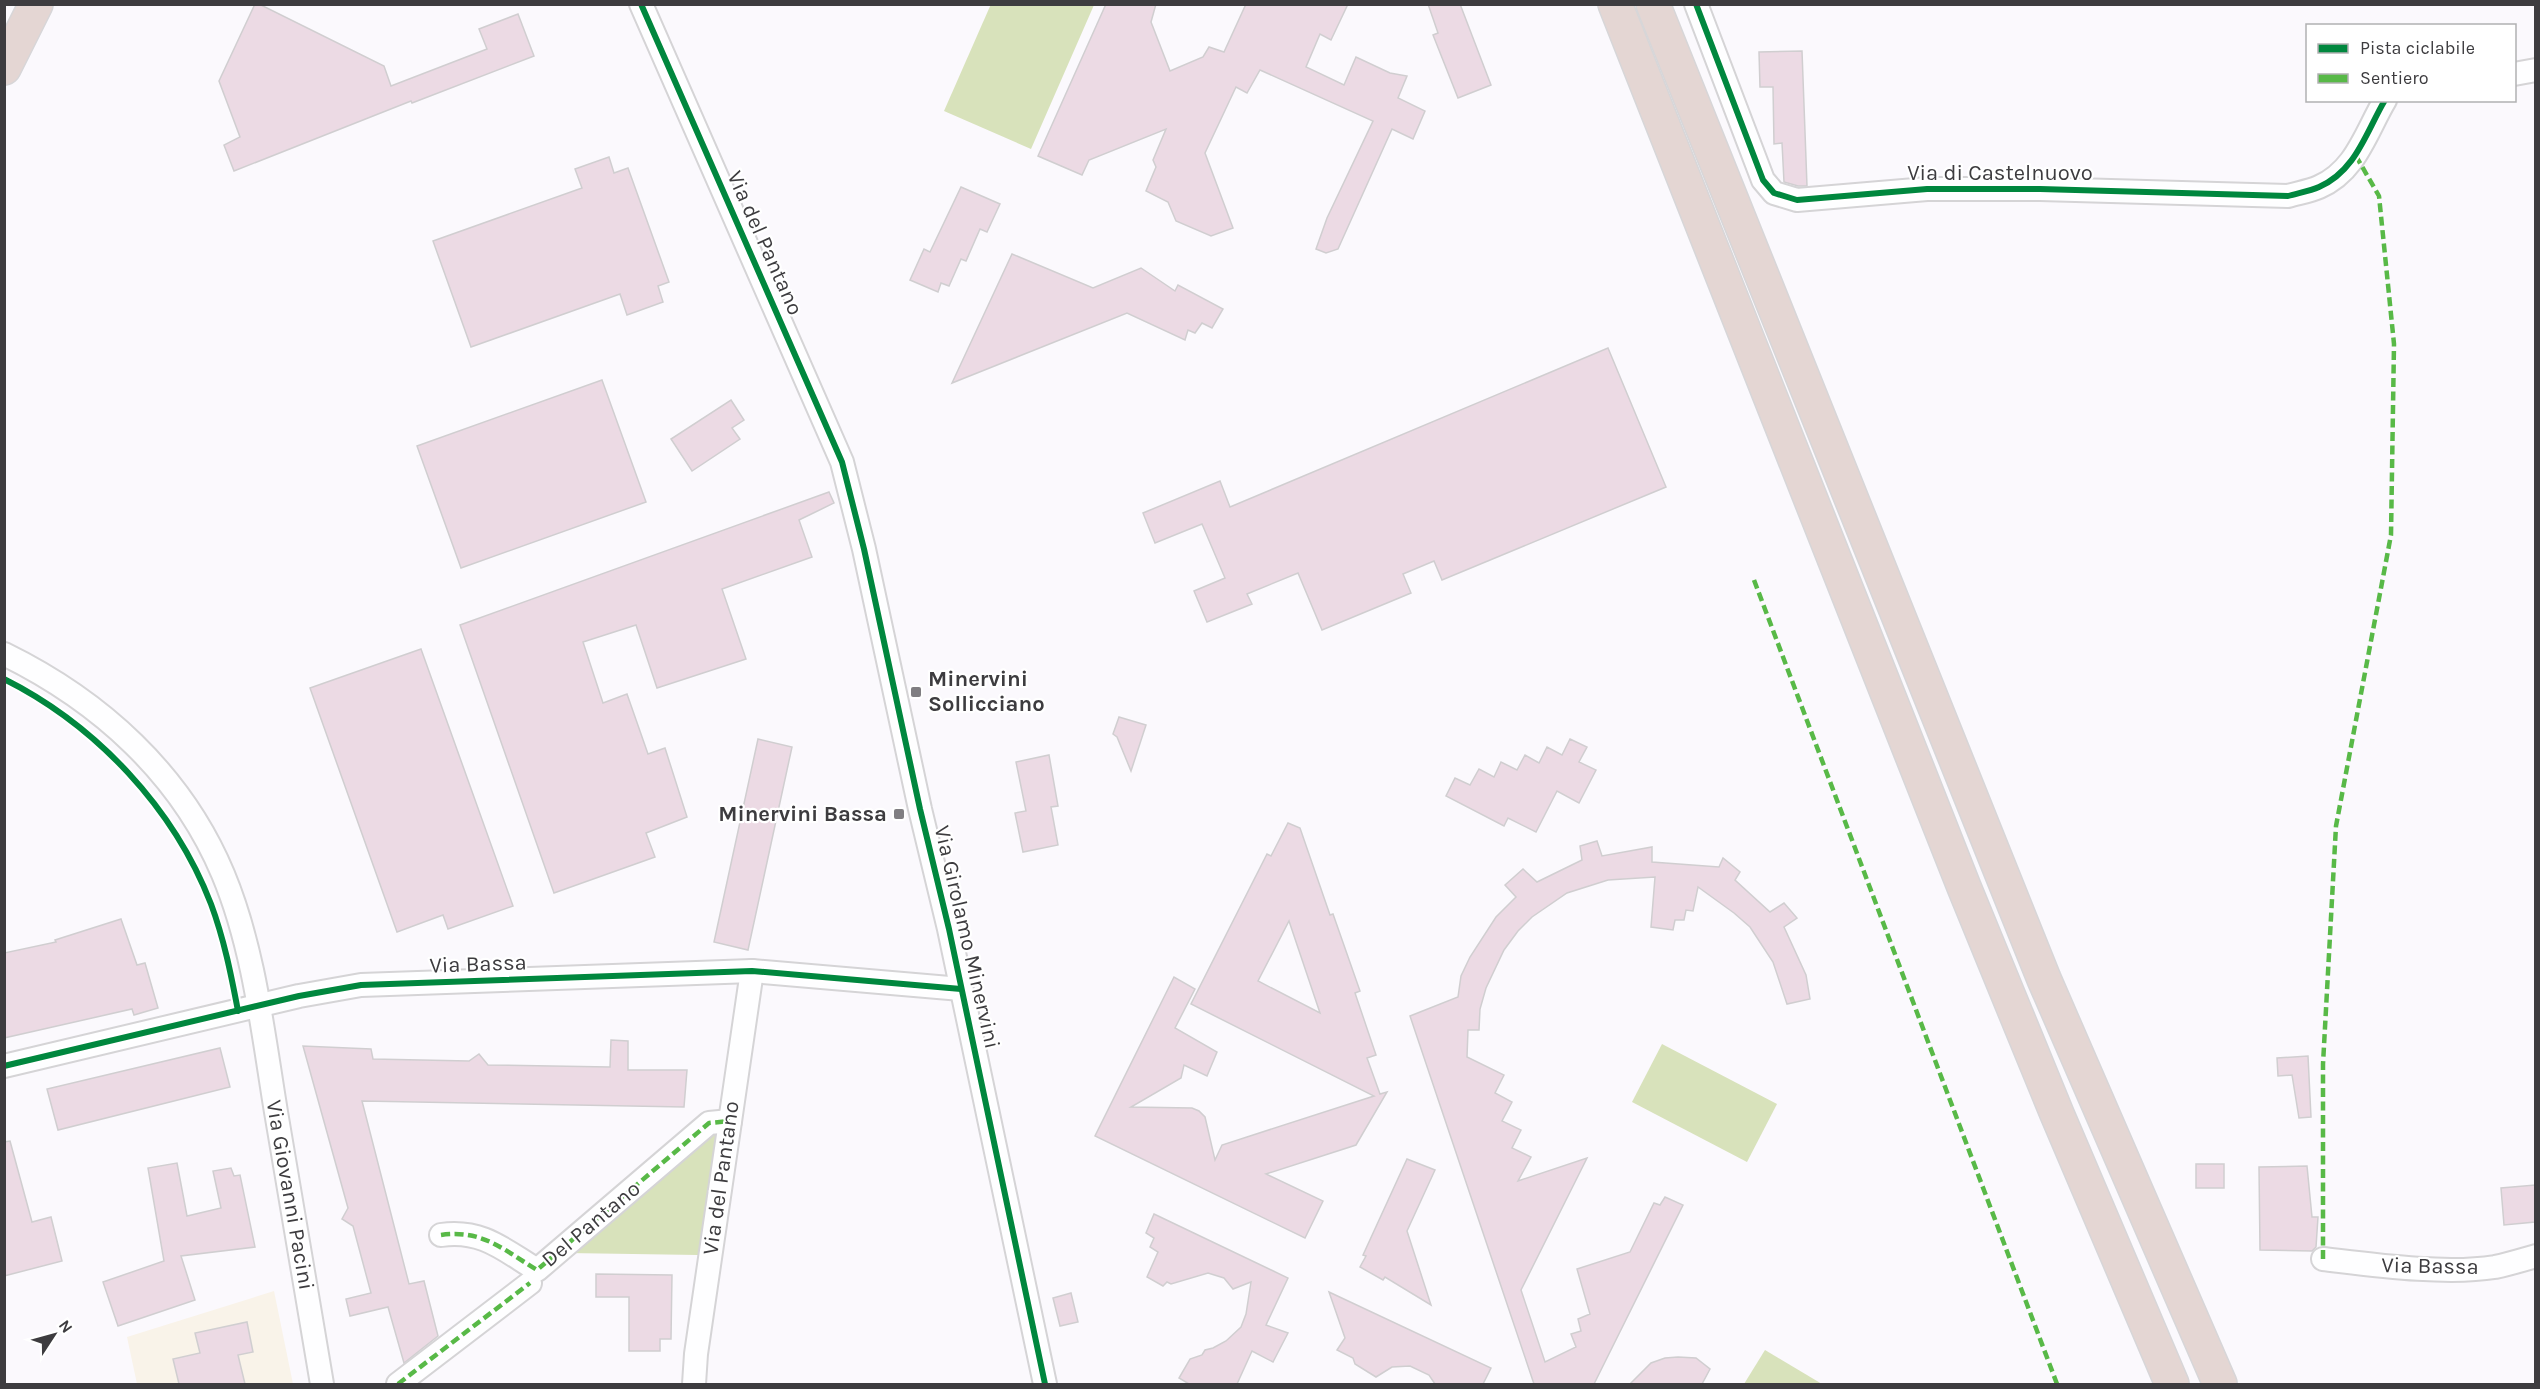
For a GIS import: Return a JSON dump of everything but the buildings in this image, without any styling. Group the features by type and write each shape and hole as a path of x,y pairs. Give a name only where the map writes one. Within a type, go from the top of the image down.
{"highway":[{"path":"4,68 36,4"},
{"path":"1615,4 1960,876 2057,1114 2172,1384"},
{"path":"1653,4 2044,979 2220,1384"}],"street":[{"name":"Via del Pantano","path":"641,4 843,462 850,498"},
{"name":"Via di Castelnuovo","path":"1696,4 1763,180 1774,193 1797,200 1927,189 2040,189 2288,196 2319,187 2343,173 2356,156 2384,102"},
{"path":"2516,74 2535,70"},
{"name":"Via Girolamo Minervini","path":"850,498 864,549 961,989 1045,1384"},
{"name":"Via Giovanni Pacini","path":"4,654 56,681 107,718 138,746 199,827 224,876 238,920 258,1005 322,1384"},
{"name":"Via del Pantano","path":"694,1384 696,1354 752,971"},
{"name":"Via Bassa","path":"4,1066 258,1005 361,985 752,971 961,989"},
{"name":"Del Pantano","path":"441,1235 467,1234 482,1237 537,1270 709,1123 730,1121"},
{"name":"Via Bassa","path":"2324,1259 2379,1266 2455,1269 2494,1267 2535,1257"},
{"path":"398,1384 530,1283"}],"shaded area":[{"path":"274,1291 293,1384 137,1384 127,1337"}],"green space":[{"path":"991,4 1094,5 1031,149 944,111"},
{"path":"1662,1044 1777,1104 1747,1162 1632,1102"},
{"path":"713,1130 720,1134 706,1250 698,1255 567,1253"},
{"path":"1765,1350 1822,1384 1744,1384"}],"marked path":[{"path":"2323,1259 2323,1064 2336,826 2391,535 2394,344 2379,196 2356,156"},
{"path":"1754,580 2057,1384"},
{"path":"441,1235 456,1234 481,1238 537,1270 709,1123 730,1121"},
{"path":"398,1384 530,1283"}],"cycle path":[{"path":"641,4 842,462 864,549 920,809 949,929 1045,1384"},
{"path":"1696,4 1763,180 1774,193 1797,200 1927,189 2040,189 2288,196 2319,187 2342,171 2359,150 2384,102"},
{"path":"4,679 38,698 70,720 100,745 154,803 176,835 211,904 230,970 238,1011"},
{"path":"4,1066 299,996 361,985 752,971 961,989"}],"place":[{"name":"Minervini Sollicciano","path":"916,692"},
{"name":"Minervini Bassa","path":"899,814"}]}
